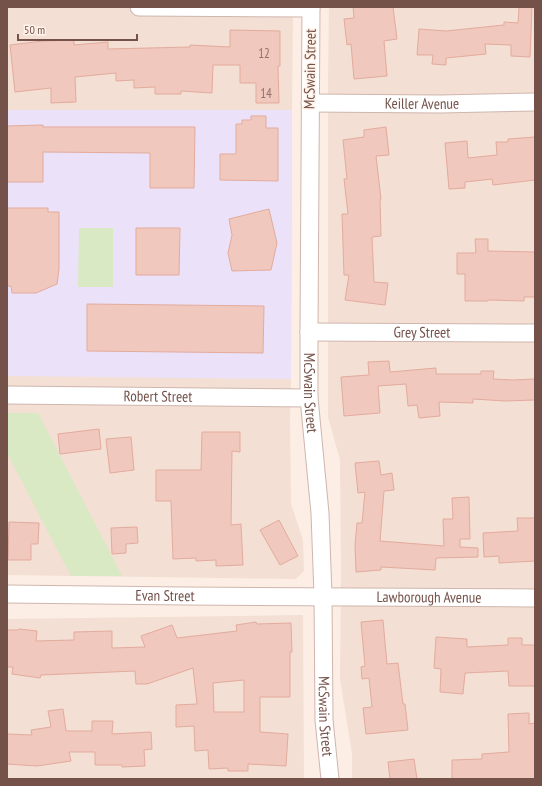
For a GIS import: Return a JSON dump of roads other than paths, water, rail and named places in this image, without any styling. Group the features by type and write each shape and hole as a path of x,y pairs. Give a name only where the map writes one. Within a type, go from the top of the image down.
{"street":[{"path":"139,7 311,7"},
{"name":"McSwain Street","path":"311,7 309,398 320,513 323,596 324,720 330,779"},
{"name":"Keiller Avenue","path":"310,103 440,104 535,102"},
{"name":"Grey Street","path":"309,332 535,333"},
{"name":"Robert Street","path":"7,395 309,398"},
{"name":"Evan Street","path":"7,594 323,596"},
{"name":"Lawborough Avenue","path":"323,596 535,598"}]}
